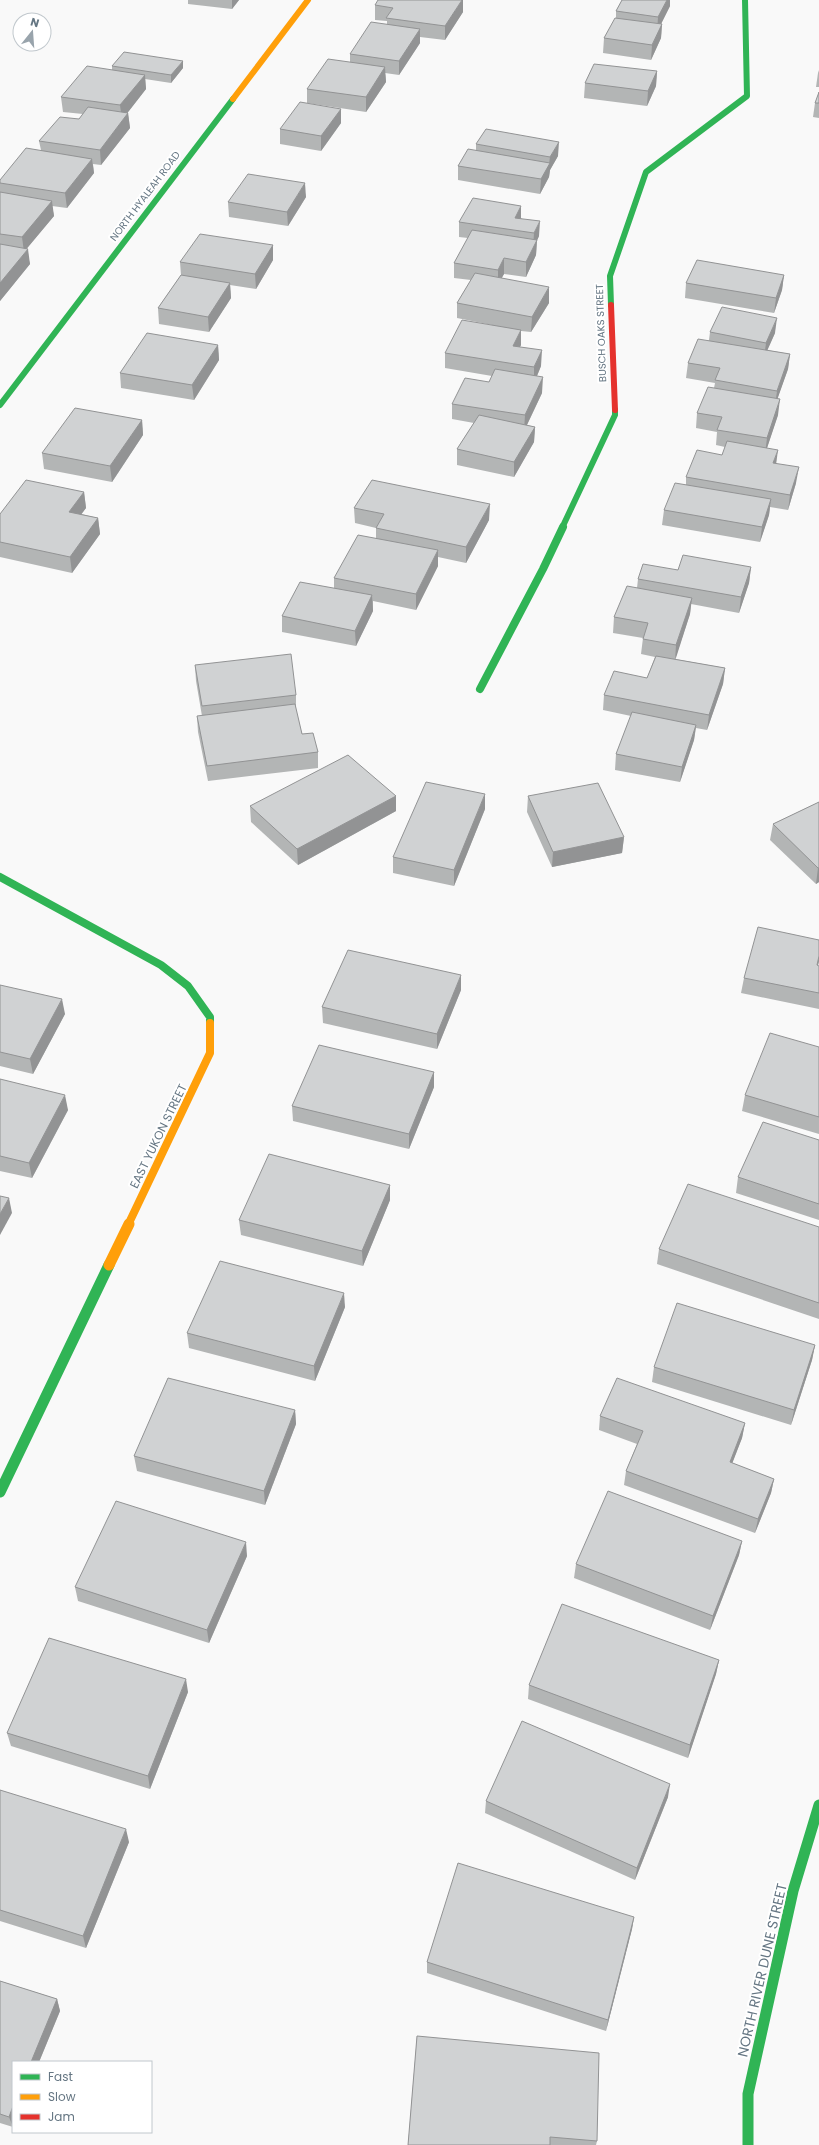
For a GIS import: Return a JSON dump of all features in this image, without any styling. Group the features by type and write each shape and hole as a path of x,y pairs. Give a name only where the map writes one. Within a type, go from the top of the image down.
{"street":[{"name":"NORTH HYALEAH ROAD","path":"0,405 308,0"},
{"name":"BUSCH OAKS STREET","path":"480,689 543,569 615,415 610,276 646,172 746,96 745,0"},
{"name":"EAST YUKON STREET","path":"0,877 161,964 188,986 210,1017 210,1053 0,1492"},
{"name":"NORTH RIVER DUNE STREET","path":"748,2145 748,2094 793,1892 819,1805"}],"building":[{"path":"378,0 462,0 445,26 386,18 393,8 375,5"},
{"path":"622,0 667,0 658,17 616,11"},
{"path":"615,18 662,24 652,45 604,38"},
{"path":"371,22 420,29 399,61 350,54"},
{"path":"124,52 183,61 171,75 112,66"},
{"path":"328,59 385,67 366,97 307,89"},
{"path":"594,64 657,71 648,91 585,83"},
{"path":"87,66 145,75 120,105 61,97"},
{"path":"819,92 819,103 815,103"},
{"path":"300,102 341,109 321,136 280,129"},
{"path":"88,107 128,113 100,150 39,141 60,117 79,119"},
{"path":"486,129 559,142 550,157 476,144"},
{"path":"26,148 92,159 65,193 0,183 0,180"},
{"path":"468,149 550,163 541,179 458,166"},
{"path":"248,174 305,183 287,212 228,202"},
{"path":"0,192 52,201 22,237 0,234"},
{"path":"473,198 521,206 515,218 540,221 534,233 459,222"},
{"path":"472,230 537,240 526,262 504,258 498,270 454,263"},
{"path":"200,234 273,245 255,274 180,262"},
{"path":"0,244 28,249 0,283"},
{"path":"697,260 784,275 776,298 686,283"},
{"path":"475,273 549,287 532,317 457,303"},
{"path":"181,275 230,283 208,317 158,308"},
{"path":"722,307 777,318 766,343 710,332"},
{"path":"462,320 521,330 513,346 542,350 534,367 445,353"},
{"path":"147,333 218,345 192,385 120,373"},
{"path":"698,339 790,354 777,391 715,380 720,368 688,363"},
{"path":"495,369 543,377 525,415 452,404 465,378 489,382"},
{"path":"708,387 780,399 767,438 717,430 722,417 697,413"},
{"path":"75,408 142,420 110,466 42,453"},
{"path":"479,415 535,427 514,462 457,449"},
{"path":"727,441 778,450 773,463 799,467 790,495 686,477 697,450 722,455"},
{"path":"26,480 84,492 69,512 98,518 70,557 0,542 0,514"},
{"path":"372,480 490,504 466,547 376,528 384,514 354,508"},
{"path":"675,483 771,499 762,527 664,510"},
{"path":"358,535 438,550 416,594 334,578"},
{"path":"683,555 751,567 741,597 638,579 643,564 678,570"},
{"path":"300,582 372,595 355,631 282,616"},
{"path":"627,586 692,598 676,645 643,639 648,623 614,617"},
{"path":"291,654 296,695 202,706 195,665"},
{"path":"656,656 725,668 709,715 604,695 614,671 647,678"},
{"path":"295,704 302,734 313,733 318,752 207,766 197,716"},
{"path":"632,712 696,725 682,767 616,754"},
{"path":"348,755 396,796 297,849 250,806"},
{"path":"426,782 485,794 454,870 393,857"},
{"path":"598,783 624,837 553,852 528,796"},
{"path":"819,802 819,868 818,868 773,824"},
{"path":"758,927 819,940 819,956 817,965 819,966 819,993 744,978"},
{"path":"348,950 461,975 437,1034 322,1007"},
{"path":"0,985 62,999 30,1059 0,1052"},
{"path":"770,1033 819,1047 819,1117 745,1095"},
{"path":"319,1045 434,1072 409,1134 292,1106"},
{"path":"0,1079 65,1095 29,1163 0,1156"},
{"path":"763,1122 819,1140 819,1204 738,1177"},
{"path":"269,1154 390,1185 362,1251 239,1220"},
{"path":"688,1184 819,1227 819,1303 659,1249"},
{"path":"0,1196 9,1198 0,1214"},
{"path":"220,1261 344,1293 314,1366 187,1333"},
{"path":"677,1303 815,1345 794,1410 654,1367"},
{"path":"168,1378 295,1410 264,1491 134,1456"},
{"path":"617,1378 745,1423 730,1462 774,1479 758,1519 626,1471 643,1431 600,1416"},
{"path":"608,1491 742,1541 713,1616 576,1564"},
{"path":"116,1501 246,1542 207,1630 75,1587"},
{"path":"562,1604 719,1660 690,1745 529,1685"},
{"path":"49,1638 186,1679 148,1776 7,1733"},
{"path":"522,1721 670,1784 637,1868 486,1801"},
{"path":"0,1790 126,1829 83,1936 0,1910"},
{"path":"458,1863 634,1917 608,2020 427,1962"},
{"path":"0,1981 57,1999 31,2061 12,2061 12,2109 9,2117 0,2114"},
{"path":"417,2036 599,2053 597,2141 550,2137 550,2145 408,2145"}],"traffic: fast":[{"path":"611,305 610,276 646,172 747,96 745,0"},
{"path":"0,405 233,99"},
{"path":"480,689 543,569 615,415 615,410"},
{"path":"0,877 161,965 188,986 210,1017 210,1023"},
{"path":"0,1492 109,1265"},
{"path":"748,2145 748,2094 793,1891 819,1805"}],"traffic: slow":[{"path":"233,99 308,0"},
{"path":"109,1265 210,1053 210,1023"}],"traffic: jam":[{"path":"611,305 615,410"}]}
